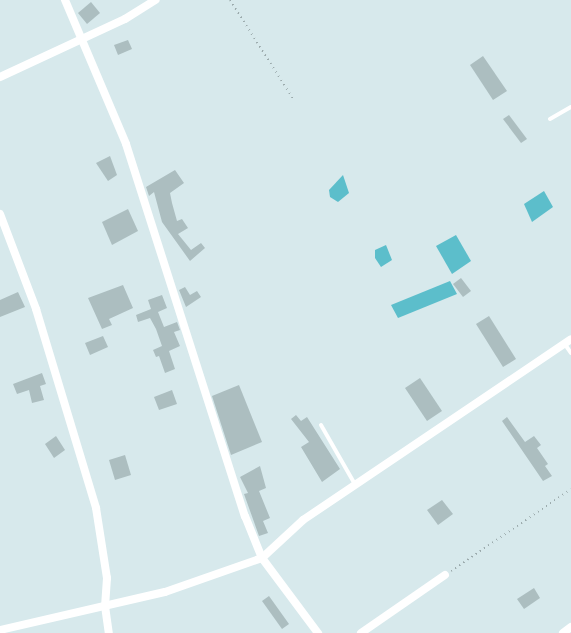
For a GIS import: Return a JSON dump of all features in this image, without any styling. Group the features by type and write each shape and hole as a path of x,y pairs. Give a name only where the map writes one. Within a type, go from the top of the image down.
{"street":[{"path":"65,0 126,144 245,516 262,558 318,633"},
{"path":"0,78 83,40 156,0"},
{"path":"0,214 36,308 96,508 107,578 105,606 109,633"},
{"path":"0,630 166,592 262,558 303,520 568,341"},
{"path":"360,633 445,575"},
{"path":"563,633 571,628"}],"lane":[{"path":"550,118 571,107"},
{"path":"568,341 571,353"},
{"path":"321,425 356,486"}],"path":[{"path":"230,0 294,100"},
{"path":"445,575 571,489"}],"water":[{"path":"343,175 349,193 338,202 330,197 329,190"},
{"path":"544,191 553,207 532,222 524,204"},
{"path":"456,235 471,261 452,274 436,246"},
{"path":"386,245 392,260 381,267 375,258 375,250"},
{"path":"450,281 457,294 398,318 391,305"}],"building":[{"path":"91,2 100,13 87,24 78,13"},
{"path":"128,40 132,49 118,55 114,45"},
{"path":"483,56 507,91 493,100 470,65"},
{"path":"509,115 527,139 521,143 503,119"},
{"path":"110,156 117,175 108,181 96,163"},
{"path":"175,170 184,183 170,193 172,203 177,221 182,219 188,228 178,234 191,250 201,243 205,248 190,261 162,222 154,192 149,196 146,187"},
{"path":"128,209 138,231 112,245 102,222"},
{"path":"461,278 471,291 463,297 453,284"},
{"path":"123,285 133,308 109,319 112,325 102,329 88,298"},
{"path":"185,287 190,295 197,291 201,297 186,307 179,290"},
{"path":"18,292 25,307 0,317 0,300"},
{"path":"162,295 167,308 158,312 164,327 177,322 180,330 174,332 180,346 169,351 175,369 165,373 159,356 156,357 153,350 162,346 156,329 150,318 138,322 136,315 151,309 148,300"},
{"path":"489,316 516,359 503,367 476,324"},
{"path":"103,336 108,347 90,355 85,343"},
{"path":"42,373 46,384 40,386 44,400 32,403 29,390 17,394 13,384"},
{"path":"420,378 442,411 427,421 405,388"},
{"path":"239,385 262,442 231,455 212,396"},
{"path":"172,390 177,404 159,410 154,397"},
{"path":"296,415 301,421 307,417 340,469 322,482 301,447 309,442 291,419"},
{"path":"507,417 525,442 534,436 541,445 537,448 548,464 545,466 552,476 543,481 502,421"},
{"path":"56,436 65,450 54,458 45,444"},
{"path":"125,455 131,475 115,480 109,460"},
{"path":"260,466 266,488 259,491 270,518 263,521 268,533 259,536 244,494 248,493 240,477"},
{"path":"442,500 453,514 438,525 427,510"},
{"path":"534,588 540,598 524,609 517,599"},
{"path":"269,596 289,624 282,629 262,601"}]}
